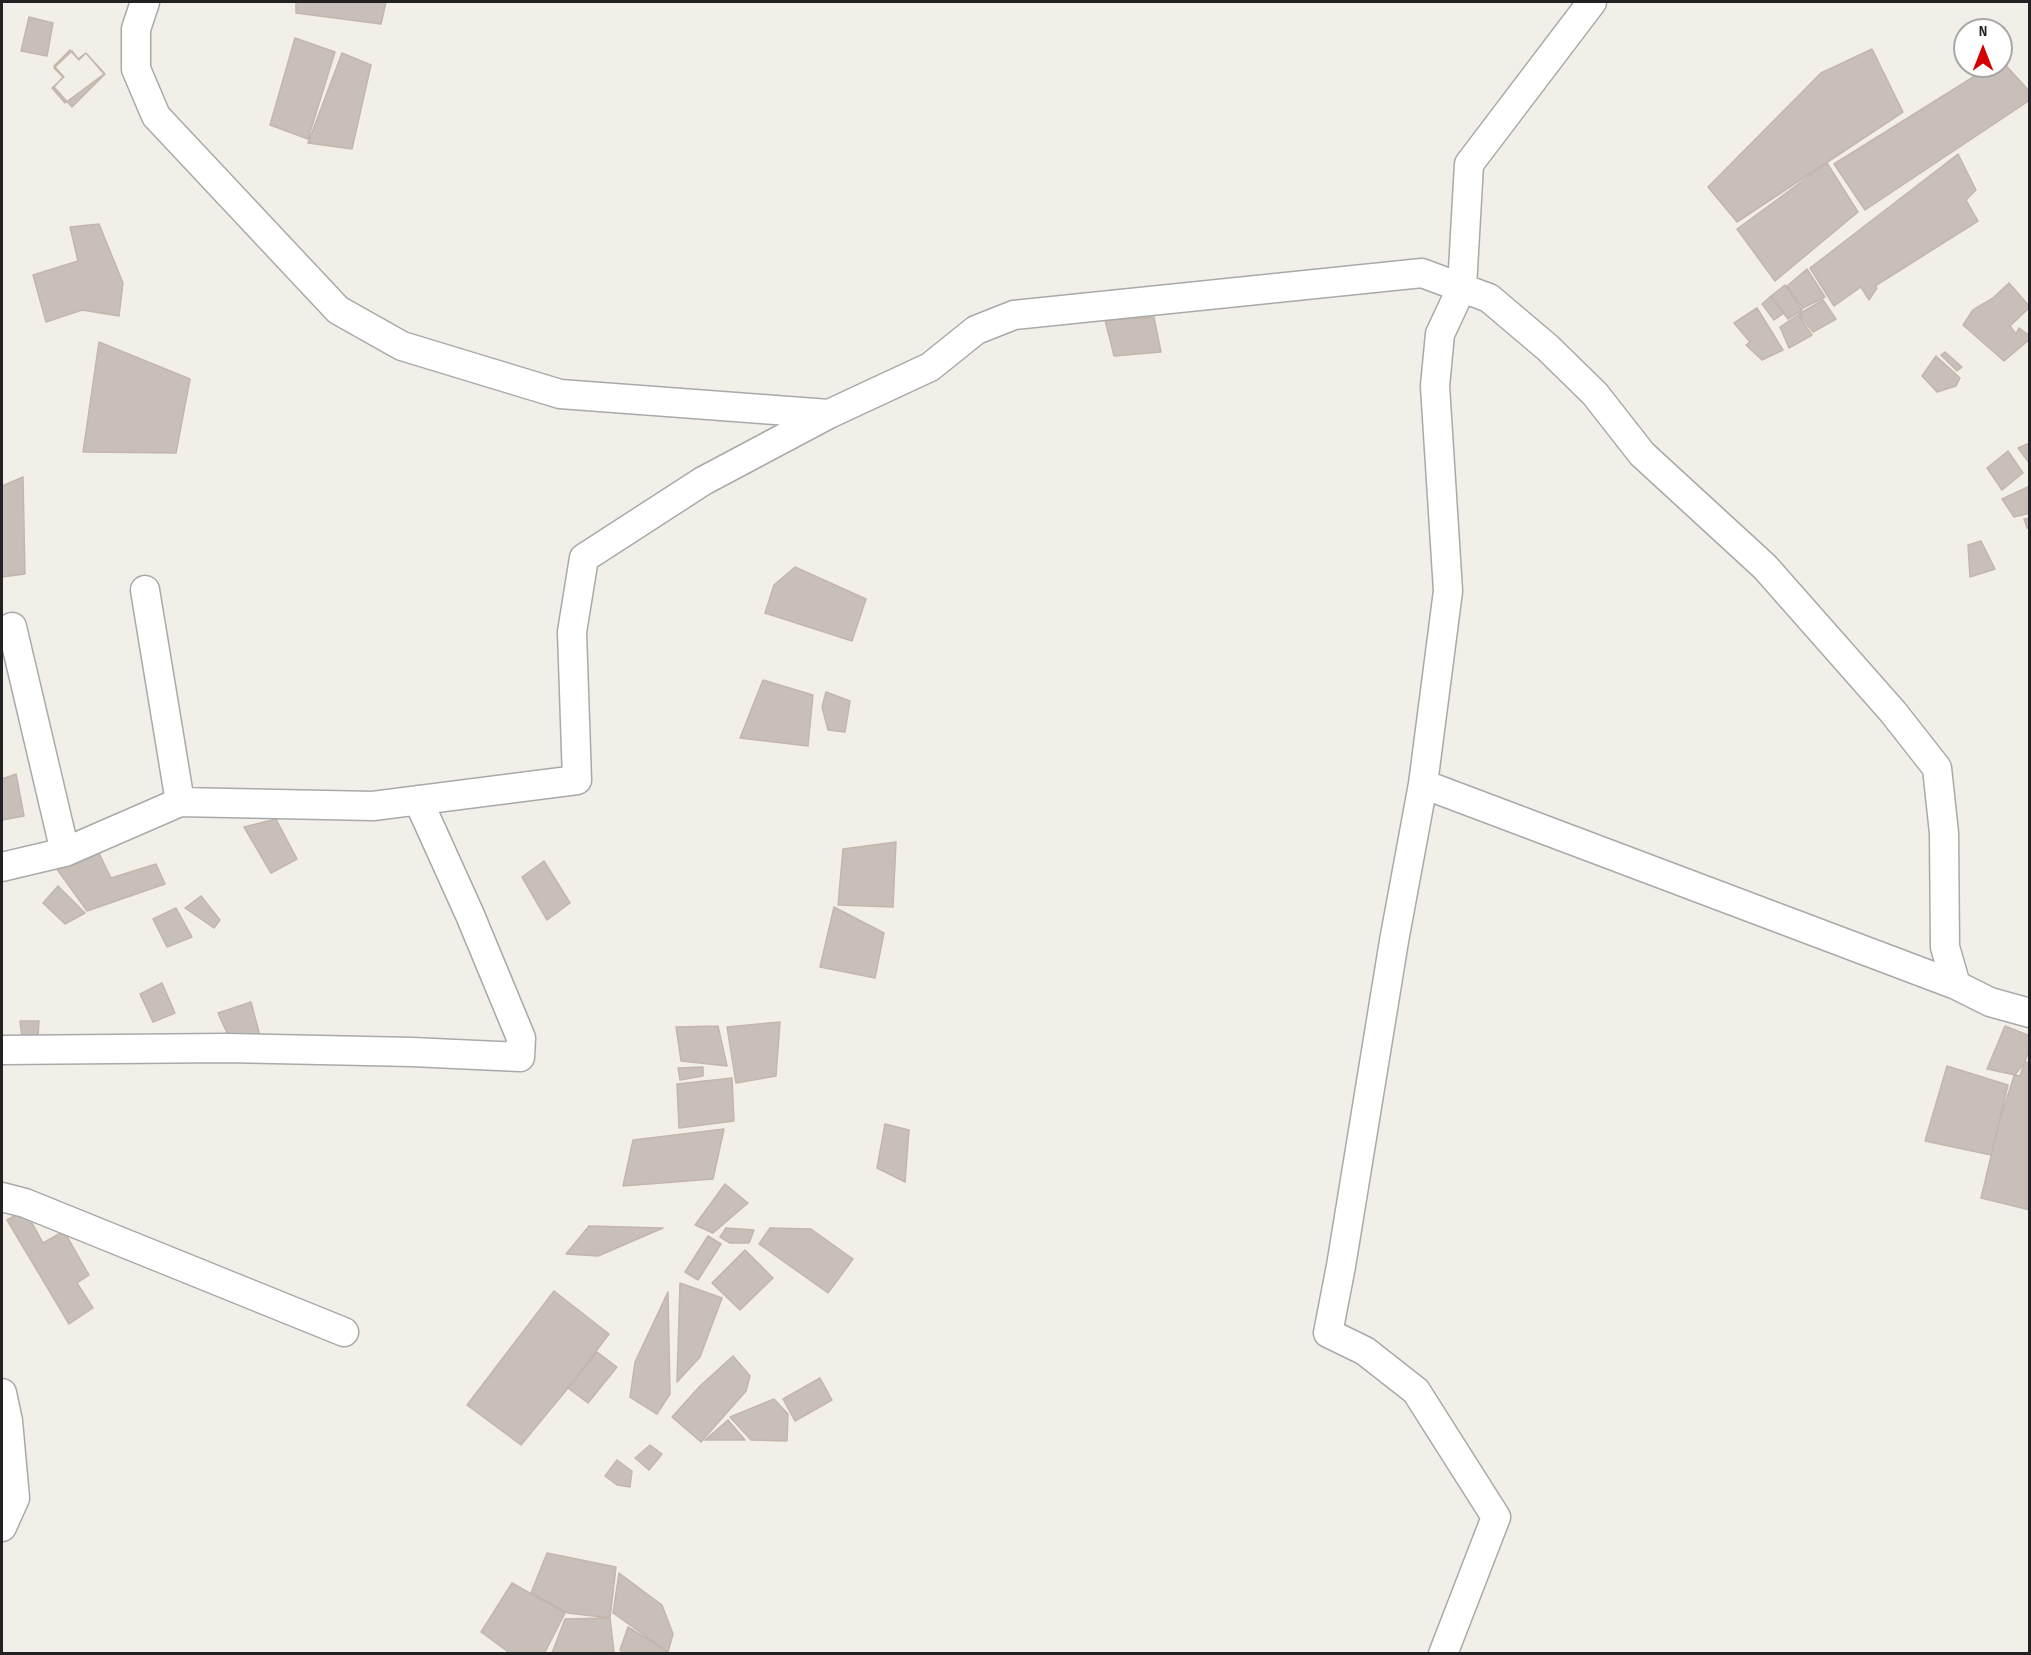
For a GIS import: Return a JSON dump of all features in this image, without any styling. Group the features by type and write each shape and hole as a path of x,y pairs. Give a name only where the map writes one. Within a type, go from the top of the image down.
{"street":[{"path":"145,2 136,29 136,69 156,116 338,310 402,346 560,394 829,414"},
{"path":"1443,1653 1496,1517 1416,1391 1365,1351 1328,1333 1394,941 1423,784 1448,591 1435,386 1440,334 1462,286 1469,164 1592,2"},
{"path":"2,867 65,852 180,802 373,806 577,780 572,632 584,558 703,481 829,414 930,367 975,330 1014,315 1422,273 1462,286 1489,298 1548,348 1595,394 1642,454 1765,567 1893,712 1937,768 1944,833 1945,947 1956,985"},
{"path":"146,590 180,802"},
{"path":"12,627 65,852"},
{"path":"1423,784 1956,985 1990,1002 2030,1013"},
{"path":"2,1050 227,1048 520,1057 521,1038 470,915 418,800"},
{"path":"2,1197 25,1203 344,1332"},
{"path":"2,1393 8,1421 15,1498 2,1527"}],"building":[{"path":"296,2 386,2 381,24 296,13"},
{"path":"29,17 53,23 47,56 21,51"},
{"path":"295,38 335,52 308,139 270,125"},
{"path":"1872,49 1903,112 1737,222 1708,187 1821,73"},
{"path":"70,50 78,59 86,53 104,74 65,103 52,88 64,77 54,66"},
{"path":"72,51 79,60 86,53 105,74 72,107 54,87 63,77 54,68"},
{"path":"342,53 371,65 352,149 308,143"},
{"path":"2013,73 2030,92 2030,100 1865,210 1834,164 1972,78 2013,78"},
{"path":"1958,154 1976,190 1966,200 1978,221 1875,286 1877,288 1869,300 1861,287 1834,306 1810,268"},
{"path":"1827,163 1858,212 1775,281 1737,229"},
{"path":"99,224 123,283 119,316 82,310 46,322 33,275 78,261 70,227"},
{"path":"1807,269 1825,297 1803,308 1787,286"},
{"path":"2009,283 2030,307 2010,326 2016,334 2019,328 2030,336 2030,339 2004,361 1963,325 1973,310 1993,298"},
{"path":"1785,285 1802,310 1788,319 1771,296"},
{"path":"1771,296 1784,313 1774,320 1762,304"},
{"path":"1823,300 1836,319 1813,332 1799,314"},
{"path":"1757,308 1783,350 1762,360 1746,345 1750,342 1734,323"},
{"path":"1798,315 1812,335 1789,348 1780,327"},
{"path":"1154,317 1161,352 1114,356 1105,320"},
{"path":"99,342 190,379 176,453 83,452"},
{"path":"1945,352 1962,367 1957,371 1941,355"},
{"path":"1936,356 1960,378 1956,386 1937,392 1922,376"},
{"path":"2030,443 2030,464 2018,448"},
{"path":"2008,451 2023,473 2002,490 1987,468"},
{"path":"23,477 25,574 2,577 2,486"},
{"path":"2030,486 2030,513 2014,517 2002,499"},
{"path":"2030,518 2030,527 2027,528 2024,519"},
{"path":"1981,541 1995,569 1970,577 1968,545"},
{"path":"795,567 866,599 852,641 765,613 774,585"},
{"path":"763,680 813,695 808,746 740,738"},
{"path":"826,692 850,701 845,732 828,730 822,707"},
{"path":"16,774 24,816 2,820 2,779"},
{"path":"276,819 297,859 271,873 244,827"},
{"path":"896,842 893,907 838,905 843,849"},
{"path":"96,847 111,878 156,864 165,884 87,911 54,865"},
{"path":"544,861 570,903 547,920 522,877"},
{"path":"58,886 85,913 65,924 43,903"},
{"path":"201,896 220,920 214,928 185,908"},
{"path":"834,907 884,933 875,978 820,967"},
{"path":"176,908 192,937 167,947 153,919"},
{"path":"162,983 175,1013 153,1022 140,994"},
{"path":"251,1002 260,1036 233,1046 218,1013"},
{"path":"20,1021 39,1021 38,1036 22,1038"},
{"path":"780,1022 776,1076 736,1083 727,1027"},
{"path":"718,1026 727,1066 681,1061 676,1027"},
{"path":"2005,1026 2030,1036 2030,1047 2020,1076 1987,1069"},
{"path":"2025,1062 2030,1063 2030,1210 1981,1198 1999,1123 2014,1076"},
{"path":"1947,1066 2008,1085 1991,1155 1925,1141"},
{"path":"703,1067 703,1076 680,1080 678,1068"},
{"path":"732,1078 734,1121 679,1128 677,1084"},
{"path":"885,1124 909,1130 905,1182 877,1168"},
{"path":"724,1129 713,1179 623,1186 633,1140"},
{"path":"725,1184 748,1203 713,1233 695,1225"},
{"path":"25,1210 43,1243 64,1231 89,1275 77,1283 93,1308 69,1324 7,1220"},
{"path":"589,1226 663,1228 598,1256 566,1254"},
{"path":"726,1228 754,1230 749,1243 730,1243 720,1237"},
{"path":"770,1228 811,1229 853,1259 828,1293 759,1244"},
{"path":"708,1236 721,1244 698,1280 685,1272"},
{"path":"745,1250 773,1278 740,1310 712,1283"},
{"path":"680,1283 722,1298 700,1357 677,1382"},
{"path":"554,1291 609,1334 521,1445 467,1405"},
{"path":"668,1292 670,1394 657,1414 630,1397 635,1362"},
{"path":"597,1352 617,1367 588,1403 568,1388"},
{"path":"733,1356 750,1376 746,1391 701,1442 672,1417 700,1386"},
{"path":"820,1378 832,1400 795,1421 783,1399"},
{"path":"774,1399 788,1414 787,1441 751,1440 730,1417"},
{"path":"728,1420 745,1440 705,1440"},
{"path":"650,1445 662,1454 649,1470 635,1458"},
{"path":"617,1460 632,1471 630,1487 617,1485 605,1476"},
{"path":"547,1553 616,1567 610,1618 568,1613 531,1593"},
{"path":"619,1573 662,1605 673,1634 668,1652 613,1613"},
{"path":"512,1583 565,1613 544,1654 511,1654 481,1632"},
{"path":"610,1618 614,1652 552,1653 565,1619"},
{"path":"628,1627 668,1652 624,1654 620,1650"}]}
